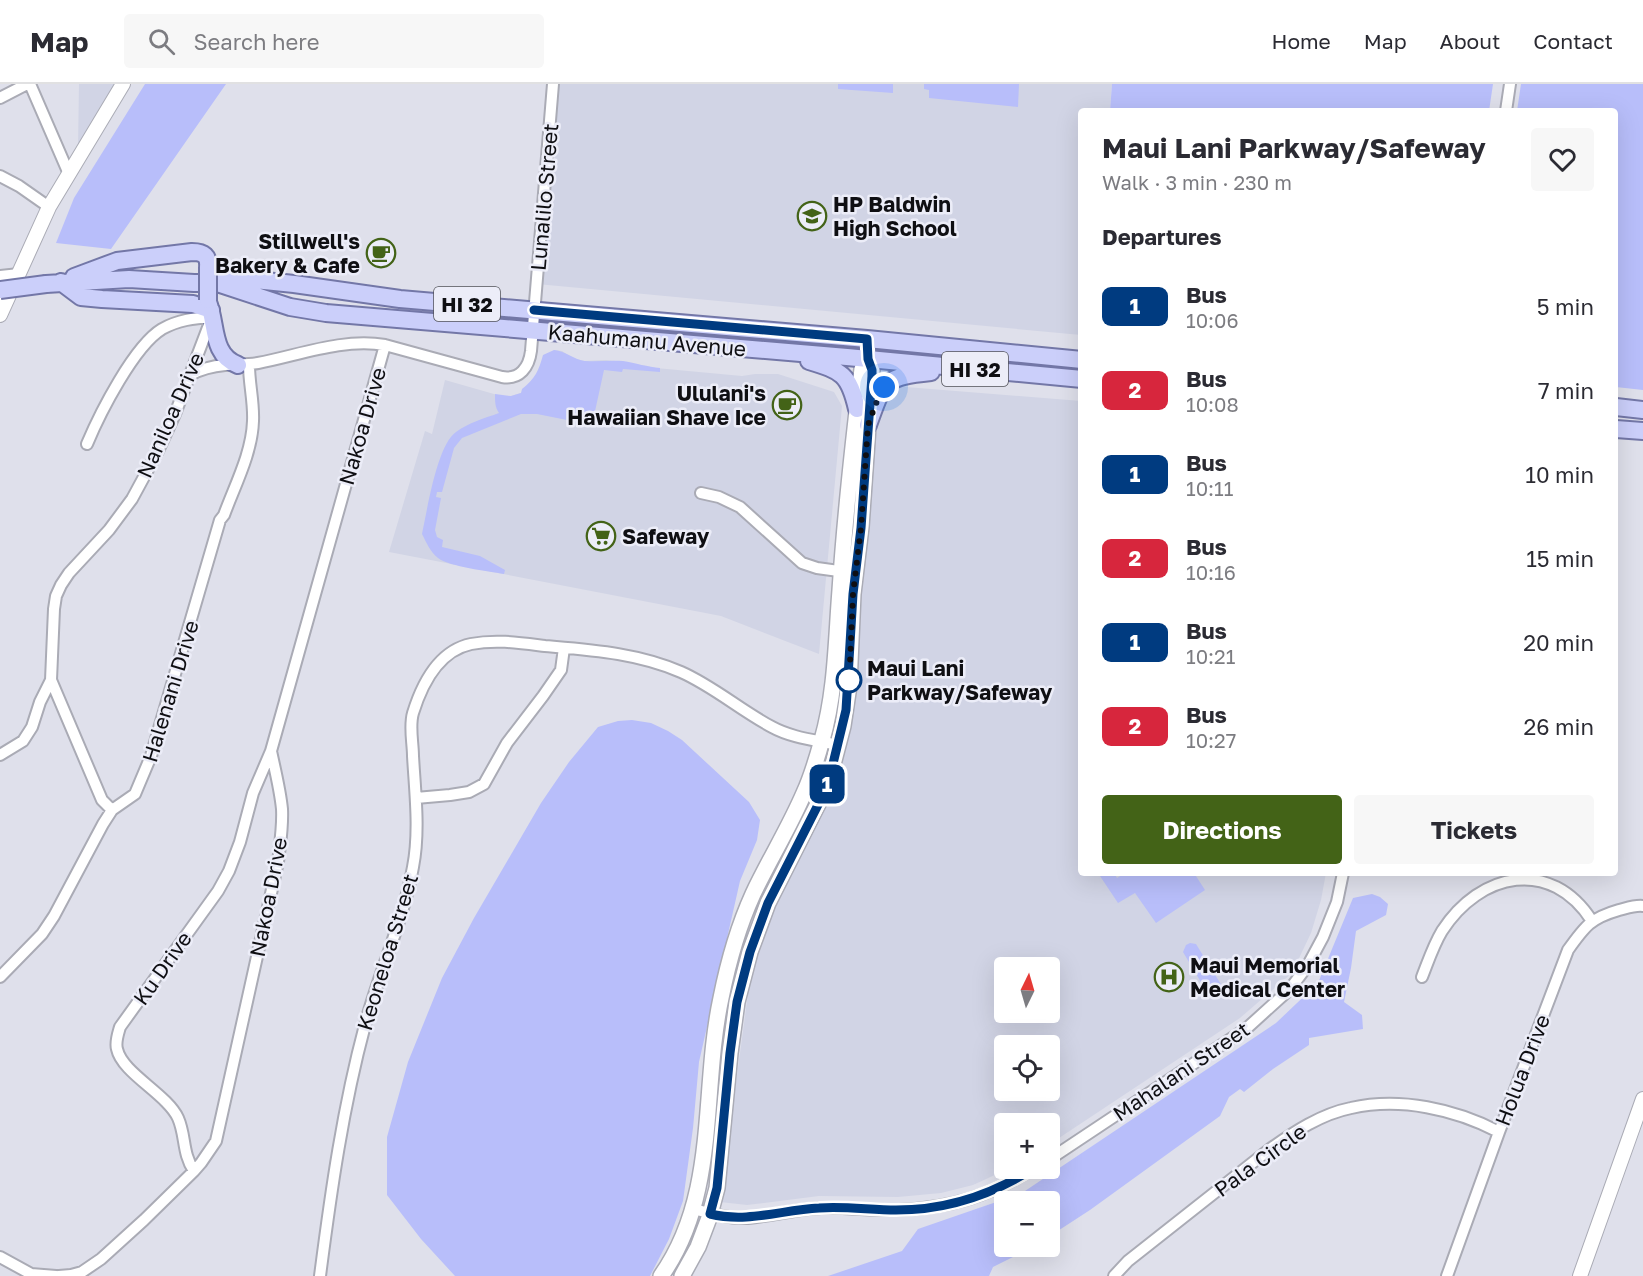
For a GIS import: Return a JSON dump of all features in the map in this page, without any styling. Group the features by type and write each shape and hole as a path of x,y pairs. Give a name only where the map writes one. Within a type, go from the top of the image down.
{"main road":[{"path":"53,283 117,261 197,252 206,255 210,309 218,341 223,355 229,360 244,365"},
{"name":"Kaahumanu Avenue","path":"0,290 53,283 129,279 217,283 237,278 400,298 1078,360"},
{"path":"53,283 81,297 193,304 210,309"},
{"name":"Kaahumanu Avenue","path":"217,283 290,307 326,313 1078,379"},
{"path":"326,313 337,310 353,292 358,300 359,309 369,316"},
{"path":"661,1276 682,1240 694,1209 699,1185 720,999 734,947 752,897 804,794 830,712 848,572 861,528 872,370 868,359 867,339"},
{"path":"782,352 831,368 841,374 852,388 857,409"},
{"path":"682,1276 698,1247 717,1188 737,1002 750,952 768,903 820,801 830,776 846,710 853,594 848,572 844,526 862,369 868,359"},
{"path":"868,425 880,393 889,382 904,375 962,368"},
{"path":"1618,407 1643,410"},
{"path":"1618,429 1643,431"}],"street":[{"path":"0,98 28,84 69,174"},
{"path":"0,315 49,207 123,84"},
{"name":"Lunalilo Street","path":"385,345 502,377 513,378 521,373 530,361 553,84"},
{"path":"1506,108 1510,84"},
{"path":"0,176 49,207"},
{"path":"0,276 19,274"},
{"path":"87,444 115,388 139,350 164,328 210,309"},
{"name":"Naniloa Drive","path":"0,755 22,741 32,727 40,702 51,680 56,596 69,573 109,530 132,499 158,451 190,375 210,309"},
{"path":"190,375 208,367 228,364 244,365 340,345 369,343 385,345"},
{"name":"Nakoa Drive","path":"0,1257 31,1274 57,1276 82,1272 102,1259 144,1220 194,1171 216,1141 278,862 282,810 271,751 385,345"},
{"name":"Halenani Drive","path":"0,977 42,934 112,810 135,794 142,780 220,520 224,515 243,464 252,432 253,399 244,365"},
{"path":"701,493 719,497 740,507 802,563 817,568 848,572"},
{"name":"Keoneloa Street","path":"320,1276 332,1186 354,1065 403,909 414,865 416,798 411,718 421,689 437,664 451,652 469,644 498,641 637,657 681,672 773,728 802,738 838,745"},
{"path":"416,798 469,792 484,784 507,743 561,670 564,648"},
{"path":"51,680 102,800 112,810"},
{"name":"Ku Drive","path":"194,1171 186,1156 178,1119 142,1079 126,1067 118,1053 116,1039 120,1027 218,891 229,871 240,842 253,793 271,751"},
{"name":"Mahalani Street","path":"1060,1152 1247,1028 1290,989 1308,965 1333,916 1342,876"},
{"path":"1422,977 1443,930 1457,912 1474,897 1509,880 1537,880 1553,885 1577,900 1592,921"},
{"name":"Holua Drive","path":"1447,1276 1498,1131 1568,950 1581,931 1602,915 1643,906"},
{"path":"1580,1276 1643,1099"},
{"name":"Pala Circle","path":"1114,1276 1128,1260 1270,1149 1291,1134 1326,1116 1351,1108 1373,1105 1417,1106 1462,1116 1498,1131"},
{"path":"694,1209 723,1217 747,1218 821,1208 899,1210 942,1206 979,1197 1014,1179"}],"shaded area":[{"path":"79,84 120,84 78,148"},
{"path":"145,84 226,84 111,249 56,243 74,198"},
{"name":"HP Baldwin High School","path":"553,84 1112,84 1110,108 1078,108 1078,335 537,284"},
{"path":"838,84 893,84 893,93 838,89"},
{"path":"924,84 1019,84 1018,107 929,98 929,90 924,89"},
{"path":"1112,84 1493,84 1489,108 1110,108"},
{"path":"1521,84 1643,84 1643,390 1618,387 1618,108 1517,108"},
{"path":"554,350 562,351 573,358 584,361 605,360 656,368 742,376 778,374 834,392 842,406 819,654 721,616 389,552 425,431 432,434 445,380 501,396 511,396 530,390 539,382"},
{"path":"554,350 581,360 623,361 660,368 660,372 604,370 592,425 537,414 521,414 462,438 454,448 442,492 437,492 436,497 441,498 435,530 437,537 443,540 442,547 480,556 505,570 504,574 460,566 438,558 422,534 438,464 449,439 461,429 499,413 495,394 511,396 521,393 536,374 543,355"},
{"path":"881,385 1078,401 1078,876 1325,876 1311,933 1292,973 1240,1018 1060,1137 1060,1113 994,1113 994,1175 973,1185 941,1193 898,1197 819,1196 747,1205 720,1202 750,979 762,933 836,782 846,746"},
{"path":"632,720 651,723 682,740 749,802 760,820 757,840 740,881 699,1062 683,1201 669,1239 650,1276 455,1276 421,1239 387,1195 387,1137 408,1062 442,978 541,803 569,762 598,727 618,721"},
{"path":"1100,876 1116,876 1117,878 1120,876 1196,876 1205,890 1156,923 1135,893 1118,903"},
{"path":"1372,894 1388,904 1386,915 1356,931 1344,1002 1362,1015 1363,1029 1309,1038 1309,1045 1244,1092 1240,1089 1229,1097 1220,1116 1060,1230 1060,1191 1025,1191 1043,1179 1060,1179 1060,1168 1276,1023 1318,983 1353,898"},
{"path":"1196,944 1222,986 1219,995 1208,994 1183,952 1186,945"},
{"path":"994,1203 994,1257 1013,1257 993,1267 989,1276 828,1276 902,1251 918,1229"}],"bus line":[{"name":"1","path":"534,310 867,339 872,376 861,528 853,594 846,710 830,776 820,801 768,903 750,952 737,1002 717,1188 710,1214 747,1218 821,1208 899,1210 942,1206 979,1197 1017,1179"}],"place":[{"name":"HP Baldwin High School","path":"812,216"},
{"name":"Stillwell's Bakery & Cafe","path":"381,253"},
{"name":"Ululani's Hawaiian Shave Ice","path":"787,405"},
{"name":"Safeway","path":"601,536"},
{"name":"Maui Lani Parkway/Safeway","path":"849,680"},
{"name":"Maui Memorial Medical Center","path":"1169,977"}],"route":[{"path":"849,680 849,686 853,594 861,528 868,425 884,387"}]}
